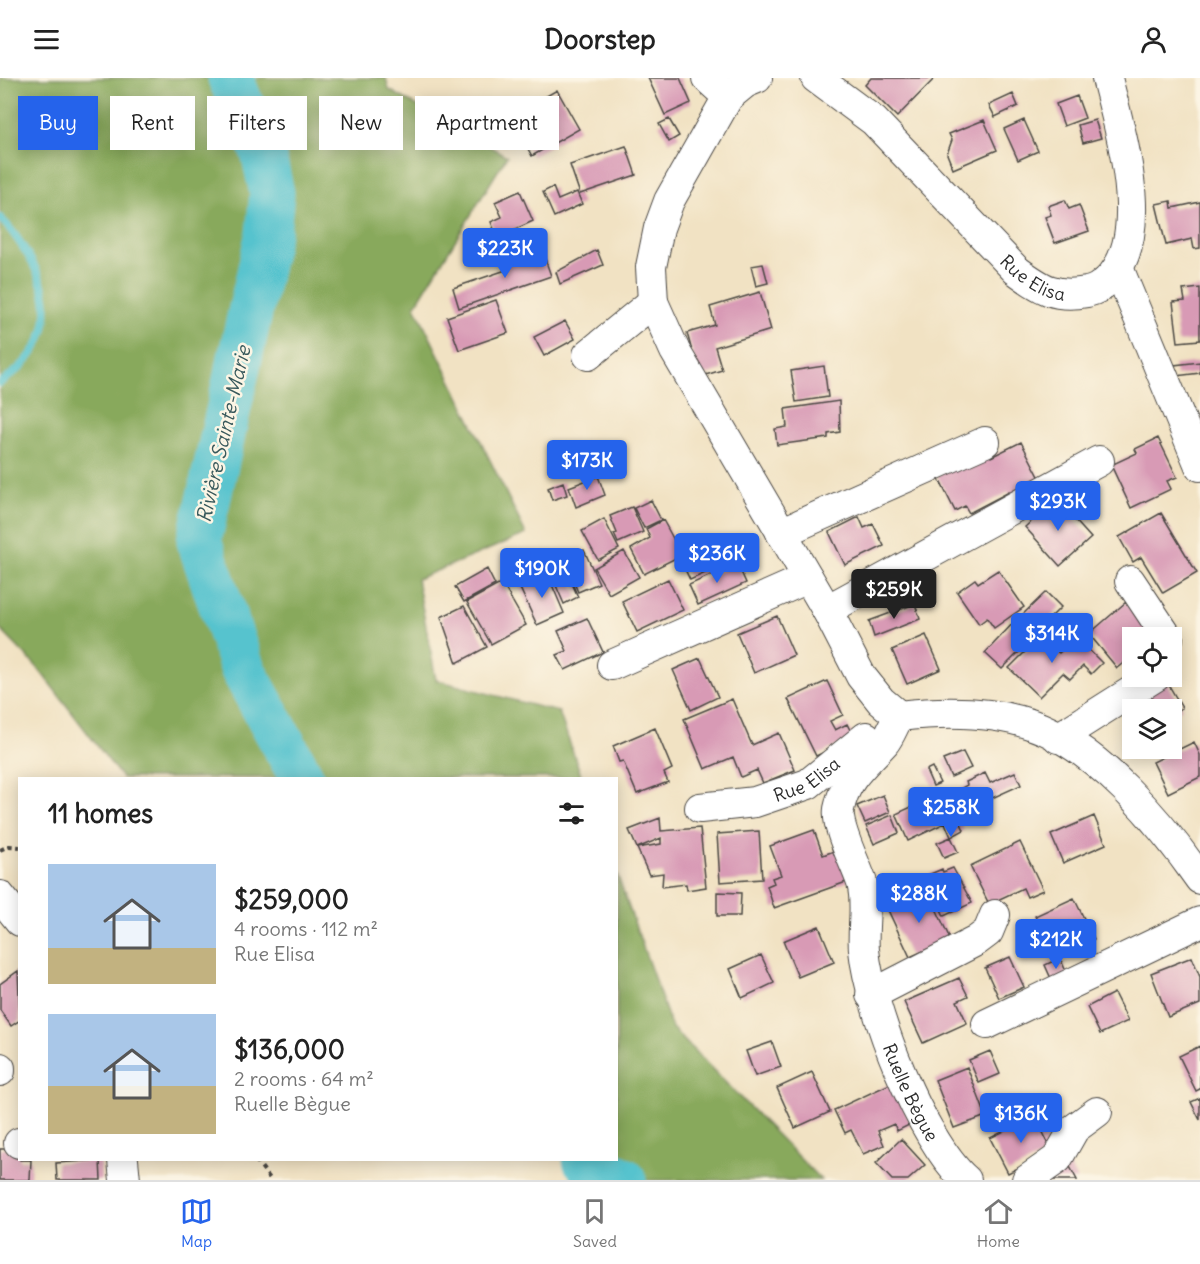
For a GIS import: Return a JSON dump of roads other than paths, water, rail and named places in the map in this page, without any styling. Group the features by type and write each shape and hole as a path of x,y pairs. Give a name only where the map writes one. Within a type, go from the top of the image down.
{"street":[{"path":"757,78 745,83 718,87 659,228 651,267 653,302 675,351 827,610 861,676 881,701 899,716"},
{"name":"Rue Elisa","path":"816,78 874,121 1016,270 1040,288 1067,296 1096,290 1119,270 1129,242 1126,155 1107,78"},
{"path":"1119,270 1200,466"},
{"path":"588,355 653,302"},
{"path":"781,532 985,442"},
{"path":"827,610 1099,461"},
{"path":"612,664 807,578"},
{"path":"1130,581 1161,627"},
{"path":"1058,738 1139,687"},
{"name":"Rue Elisa","path":"700,808 755,802 808,784 869,735 899,716 939,712 983,714 1031,724 1073,746 1126,789 1196,865"},
{"name":"Ruelle Bègue","path":"899,716 885,742 856,770 843,792 838,813 862,885 864,949 871,995 881,1026 908,1089 939,1148 966,1180"},
{"path":"0,896 18,918"},
{"path":"871,995 976,941 988,932 995,915"},
{"path":"987,1024 1200,922"},
{"path":"1027,1180 1057,1159 1074,1129 1097,1112"},
{"path":"123,1161 125,1180"}],"waterway":[{"name":"Rivière Sainte-Marie","path":"230,78 263,152 272,193 268,233 199,541 243,670 301,777"},
{"path":"0,218 18,240 38,274 44,292 46,309 45,326 30,356 0,383"},
{"name":"Rivière Sainte-Marie","path":"587,1161 624,1180"}]}
